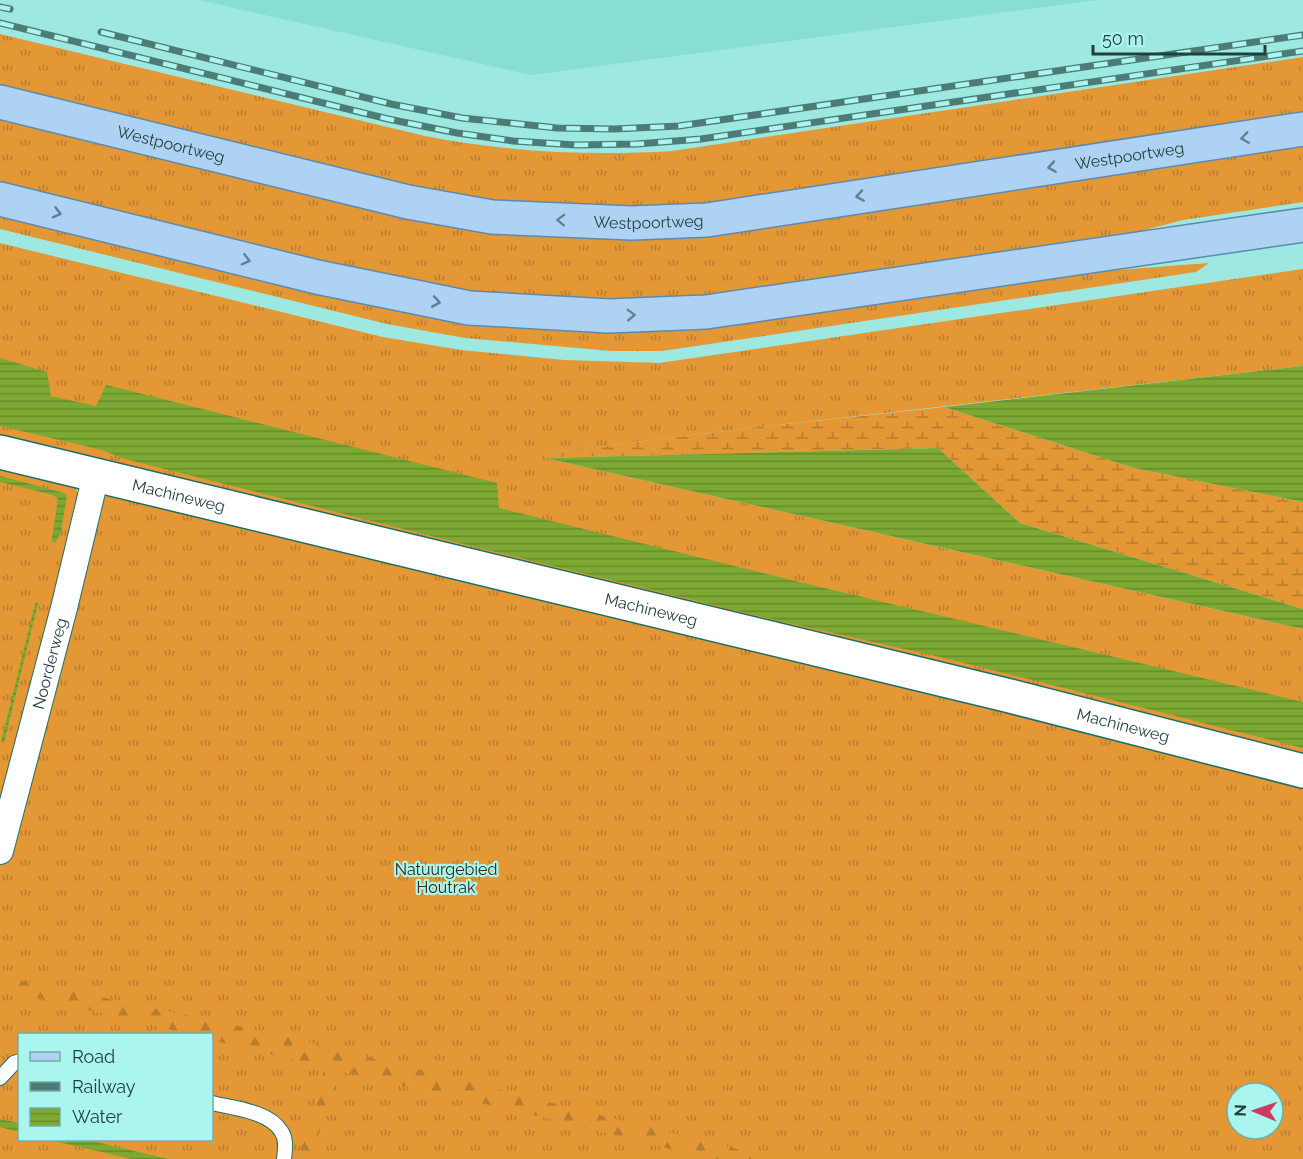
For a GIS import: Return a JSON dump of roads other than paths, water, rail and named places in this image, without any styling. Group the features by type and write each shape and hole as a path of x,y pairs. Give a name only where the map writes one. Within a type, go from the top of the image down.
{"main road":[{"name":"Westpoortweg","path":"0,102 408,202 492,217 632,223 707,220 1303,129"},
{"path":"0,199 411,298 469,308 609,316 706,312 1303,225"}],"street":[{"name":"Machineweg","path":"0,452 1006,695 1303,771"},
{"name":"Noorderweg","path":"0,851 64,608 96,475"}],"lane":[{"path":"0,1078 18,1062"},
{"path":"213,1103 261,1115 273,1122 281,1130 285,1139 284,1159"}],"water":[{"path":"0,358 47,372 51,396 96,406 106,385 119,388 497,483 499,508 1303,702 1303,748 940,657 784,622 467,545 125,459 102,450 0,426"},
{"path":"1303,366 1303,502 1134,468 944,407"},
{"path":"938,448 1020,523 1303,609 1303,629 545,458"},
{"path":"0,476 67,495 61,532 55,543 52,538 58,499 53,495 0,482"},
{"path":"38,603 4,743 1,742"},
{"path":"0,1119 18,1123 18,1132 0,1127"},
{"path":"54,1141 92,1141 168,1159 131,1159"}],"railway":[{"path":"0,7 10,9"},
{"path":"0,23 388,119 457,133 513,141 576,145 637,144 701,139 1303,51"},
{"path":"101,32 391,104 462,118 557,128 614,129 679,126 1303,35"}],"park label":[{"name":"Natuurgebied Houtrak","path":"446,878"}]}
